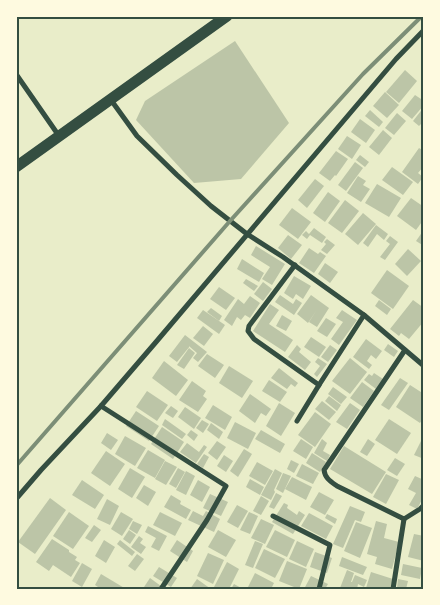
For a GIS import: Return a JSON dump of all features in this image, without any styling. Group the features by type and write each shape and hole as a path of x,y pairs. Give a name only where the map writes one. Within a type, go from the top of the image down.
{"main road":[{"path":"16,167 227,16"}],"street":[{"path":"16,499 101,406 396,59 424,30"},
{"path":"16,74 59,136"},
{"path":"110,100 137,136 212,206 247,234 295,265 364,316 424,366"},
{"path":"295,265 249,326 248,331 254,339 319,385"},
{"path":"297,421 364,316"},
{"path":"404,519 329,481 324,470 405,350"},
{"path":"101,406 226,486 207,520 160,589"},
{"path":"393,589 404,519 424,505"},
{"path":"273,516 330,545 319,589"}],"building":[{"path":"235,41 289,123 241,179 194,183 136,120 145,101"},
{"path":"405,70 417,81 399,103 386,92"},
{"path":"385,92 399,105 387,118 373,106"},
{"path":"415,95 424,101 424,105 412,119 402,111"},
{"path":"424,107 424,121 419,126 413,121"},
{"path":"370,110 383,122 379,127 365,116"},
{"path":"397,113 406,121 394,135 385,128"},
{"path":"360,119 375,130 366,143 351,132"},
{"path":"383,130 392,138 379,155 369,147"},
{"path":"347,136 361,145 352,159 338,149"},
{"path":"419,148 424,151 424,166 418,173 423,177 418,184 402,172"},
{"path":"336,151 348,159 330,181 319,173"},
{"path":"360,155 369,162 365,167 356,160"},
{"path":"355,162 363,168 346,191 338,185"},
{"path":"392,167 413,182 403,195 382,180"},
{"path":"358,176 366,181 363,185 370,189 361,202 347,193"},
{"path":"315,179 324,186 307,208 298,200"},
{"path":"377,184 401,198 389,217 365,203"},
{"path":"328,192 340,201 325,222 313,213"},
{"path":"411,198 424,207 424,219 416,230 397,216"},
{"path":"345,200 359,211 342,233 328,223"},
{"path":"292,208 311,222 298,239 279,225"},
{"path":"363,213 376,224 358,245 345,234"},
{"path":"376,225 388,234 384,240 377,234 368,247 363,243"},
{"path":"314,228 326,237 322,243 310,235 307,239 302,235 306,231 309,234"},
{"path":"424,232 424,246 416,241"},
{"path":"288,235 302,245 291,259 278,248"},
{"path":"390,236 398,242 385,260 380,257 390,244 386,241"},
{"path":"327,239 335,245 327,254 321,250 326,244 324,242"},
{"path":"256,246 285,264 272,285 262,279 270,267 251,255"},
{"path":"309,248 318,254 320,252 326,256 314,273 299,263"},
{"path":"408,249 421,261 407,276 395,264"},
{"path":"242,259 264,273 259,282 237,269"},
{"path":"325,263 338,272 330,283 318,274"},
{"path":"387,270 409,286 393,309 371,293"},
{"path":"294,276 311,286 303,299 296,294 293,299 284,293"},
{"path":"246,279 258,286 254,291 243,283"},
{"path":"263,282 272,289 263,301 254,294"},
{"path":"219,287 235,298 226,310 210,299"},
{"path":"280,295 293,304 296,299 302,303 294,315 275,302"},
{"path":"311,295 329,308 317,327 309,322 316,311 308,323 297,314"},
{"path":"250,296 260,303 250,318 245,315 241,320 237,317 232,326 224,320 238,299 244,304"},
{"path":"379,300 391,309 387,315 375,306"},
{"path":"413,300 424,308 424,321 409,339 401,333 399,336 390,329"},
{"path":"270,304 279,310 269,324 293,340 285,352 253,331"},
{"path":"211,308 222,316 219,321 207,312"},
{"path":"203,310 225,325 219,334 197,318"},
{"path":"342,310 357,320 339,345 331,339 343,322 336,318"},
{"path":"282,315 292,321 286,331 276,326"},
{"path":"326,318 336,324 327,337 317,331"},
{"path":"203,326 213,334 204,346 193,338"},
{"path":"185,335 207,352 198,362 193,358 197,353 190,346 177,362 169,356"},
{"path":"311,337 326,347 319,357 304,347"},
{"path":"366,339 382,351 376,359 371,355 367,361 372,365 369,369 353,357"},
{"path":"388,344 398,351 394,357 384,350"},
{"path":"297,345 301,349 299,352 311,362 305,370 288,357"},
{"path":"330,345 337,350 328,362 321,357"},
{"path":"189,348 195,353 184,369 177,365"},
{"path":"207,354 224,365 215,378 198,366"},
{"path":"318,358 327,364 317,377 314,374 320,366 315,362"},
{"path":"350,358 367,372 350,394 332,381"},
{"path":"164,361 188,380 176,396 152,378"},
{"path":"229,366 253,381 242,398 219,383"},
{"path":"279,368 298,383 295,387 291,384 287,389 271,378"},
{"path":"374,373 383,379 376,389 364,380 369,374 372,376"},
{"path":"400,378 408,383 389,410 381,405"},
{"path":"269,380 287,392 280,402 262,391"},
{"path":"192,381 206,391 203,396 207,399 198,412 179,400"},
{"path":"362,382 374,391 363,407 350,398"},
{"path":"410,385 424,394 424,417 420,423 396,407"},
{"path":"333,387 347,397 341,404 328,394"},
{"path":"147,391 168,405 157,421 136,407"},
{"path":"250,394 271,409 266,416 261,413 255,423 239,411"},
{"path":"329,396 341,405 337,411 325,401"},
{"path":"322,401 336,412 329,420 315,409"},
{"path":"279,403 295,413 281,436 266,426"},
{"path":"350,403 360,410 347,429 336,422"},
{"path":"213,405 232,417 225,430 205,418"},
{"path":"171,406 178,411 173,418 165,413"},
{"path":"185,407 201,418 194,429 178,417"},
{"path":"136,411 159,426 149,441 126,426"},
{"path":"315,412 331,424 315,447 298,435"},
{"path":"165,419 186,434 182,439 162,425"},
{"path":"389,419 411,433 397,454 375,440"},
{"path":"202,420 209,424 203,433 196,428"},
{"path":"235,422 256,433 248,449 227,438"},
{"path":"211,423 223,432 219,439 207,430"},
{"path":"162,427 184,442 173,459 151,444"},
{"path":"191,430 198,435 194,441 187,435"},
{"path":"261,430 285,444 280,453 255,439"},
{"path":"107,433 118,440 111,450 101,443"},
{"path":"125,436 146,448 135,466 115,454"},
{"path":"301,439 313,447 306,459 293,451"},
{"path":"322,439 327,443 323,451 330,455 327,461 314,453"},
{"path":"368,439 375,444 367,456 360,452"},
{"path":"217,441 226,447 217,460 208,453"},
{"path":"421,441 424,442 424,459 414,455"},
{"path":"187,443 199,452 204,445 207,447 196,463 180,452"},
{"path":"344,446 386,472 372,494 330,469"},
{"path":"244,449 252,454 238,477 230,471"},
{"path":"148,450 165,460 155,478 137,468"},
{"path":"106,451 125,464 110,486 91,473"},
{"path":"312,453 326,462 320,472 306,463"},
{"path":"204,454 209,457 203,468 197,464"},
{"path":"224,455 233,461 226,472 217,466"},
{"path":"395,458 405,464 397,476 387,470"},
{"path":"291,460 299,464 294,473 287,469"},
{"path":"165,461 177,467 166,485 155,479"},
{"path":"257,462 273,471 265,485 249,476"},
{"path":"302,464 319,473 313,484 296,476"},
{"path":"130,468 145,477 132,498 118,489"},
{"path":"178,468 185,472 176,488 169,484"},
{"path":"275,469 282,473 271,500 261,495"},
{"path":"186,471 195,476 186,495 176,490"},
{"path":"283,473 291,476 283,493 276,489"},
{"path":"386,474 399,480 386,504 373,497"},
{"path":"415,476 424,480 424,496 417,509 409,505 416,493 408,489"},
{"path":"292,477 312,487 306,500 285,489"},
{"path":"250,479 264,487 260,495 246,487"},
{"path":"82,480 104,495 95,509 72,495"},
{"path":"198,480 210,487 202,502 190,495"},
{"path":"144,485 156,492 148,506 136,498"},
{"path":"319,492 334,500 325,515 310,507"},
{"path":"276,493 282,496 274,509 269,507"},
{"path":"210,494 228,502 221,516 203,508"},
{"path":"171,495 181,501 180,504 191,510 186,519 164,507"},
{"path":"261,496 269,501 261,515 253,511"},
{"path":"50,498 66,510 35,554 18,542"},
{"path":"107,499 119,506 110,525 97,519"},
{"path":"284,503 288,505 287,508 297,515 299,511 305,515 293,534 272,522"},
{"path":"237,505 248,511 238,528 227,522"},
{"path":"350,506 365,512 361,522 355,520 343,548 333,544"},
{"path":"193,511 203,516 206,511 220,519 214,532 188,520"},
{"path":"69,512 89,526 73,549 53,536"},
{"path":"121,512 133,519 122,536 111,529"},
{"path":"160,512 182,523 175,536 153,525"},
{"path":"249,512 258,516 250,534 240,530"},
{"path":"309,513 333,526 326,539 301,526"},
{"path":"327,514 337,519 335,524 325,518"},
{"path":"261,519 274,525 265,544 251,538"},
{"path":"133,521 142,525 137,534 129,529"},
{"path":"376,521 387,524 384,538 399,542 392,569 375,564 377,557 367,554"},
{"path":"356,522 372,528 360,558 344,551"},
{"path":"94,525 101,530 92,542 85,538"},
{"path":"148,526 167,536 159,551 151,547 156,538 145,532"},
{"path":"129,530 136,535 130,544 123,539"},
{"path":"218,530 236,540 226,557 208,547"},
{"path":"275,530 295,540 287,557 266,547"},
{"path":"414,534 424,536 424,561 408,557"},
{"path":"139,536 143,539 140,543 146,547 141,554 131,547"},
{"path":"52,539 69,550 69,552 77,557 75,560 80,563 71,577 53,565 49,571 36,562"},
{"path":"104,540 115,547 106,563 95,556"},
{"path":"120,540 135,552 132,556 117,544"},
{"path":"177,540 193,551 187,562 170,551"},
{"path":"255,541 263,544 253,568 245,565"},
{"path":"297,541 314,549 306,567 289,559"},
{"path":"264,549 285,559 275,578 255,568"},
{"path":"315,552 332,558 327,573 310,567"},
{"path":"208,553 224,560 213,584 197,576"},
{"path":"137,554 144,559 135,571 128,566"},
{"path":"342,557 367,567 363,575 339,566"},
{"path":"287,561 307,569 299,589 279,581"},
{"path":"227,562 239,569 229,589 217,589 214,587"},
{"path":"82,563 92,569 82,587 72,581"},
{"path":"403,564 422,568 420,579 401,575"},
{"path":"159,567 177,578 171,587 153,576"},
{"path":"347,570 354,573 351,582 355,575 367,580 364,587 358,584 357,589 340,588"},
{"path":"371,572 393,579 390,589 366,588"},
{"path":"255,573 274,583 271,589 247,589"},
{"path":"101,574 126,589 101,589 95,585"},
{"path":"311,576 328,584 325,589 304,589"},
{"path":"150,578 165,589 146,589 144,587"},
{"path":"197,579 211,589 190,589"},
{"path":"398,579 408,581 406,589 397,588"},
{"path":"234,584 243,589 231,589"}],"railway":[{"path":"16,466 230,221 363,74 422,16"}]}
